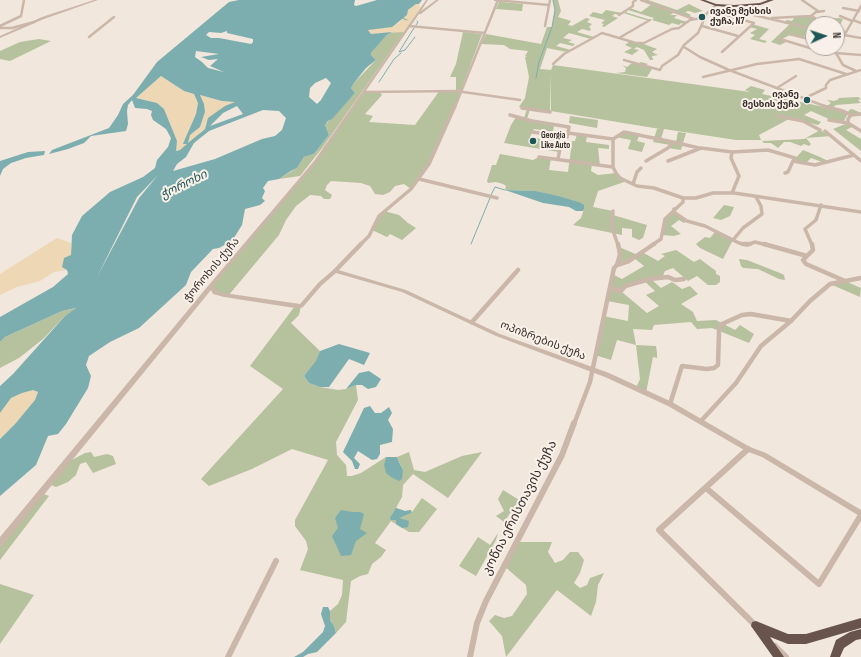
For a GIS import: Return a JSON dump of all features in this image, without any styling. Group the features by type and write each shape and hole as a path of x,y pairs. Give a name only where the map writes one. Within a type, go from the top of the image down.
{"highway":[{"path":"702,0 714,6 723,7 753,6 772,0"},
{"path":"756,626 788,639 806,639 858,622 861,623"},
{"path":"756,626 778,653"},
{"path":"834,657 840,644 854,636 861,634"}],"street":[{"path":"0,27 21,16 24,0"},
{"path":"0,27 12,28 34,22 97,0"},
{"name":"ჭოროხის ქუჩა","path":"0,544 210,287 312,167 427,0"},
{"path":"413,21 438,0"},
{"path":"210,287 214,289 215,293 224,295 300,306 320,284 335,271 369,236 379,216 404,196 419,179 428,164 462,91 485,33 496,0 549,5"},
{"path":"545,26 550,0"},
{"path":"619,15 633,6 633,2 636,0"},
{"path":"641,0 694,19"},
{"path":"802,0 818,11"},
{"path":"553,64 564,54 602,33 636,43 644,43 672,29 679,28 690,20 702,18 714,6"},
{"path":"845,32 860,11 861,6"},
{"path":"723,7 805,28"},
{"path":"843,8 860,11"},
{"path":"710,11 754,22"},
{"path":"811,16 814,12 824,11"},
{"path":"722,52 754,22 762,18 805,16"},
{"path":"88,37 105,23 114,18"},
{"path":"624,60 660,70 662,66 678,55 686,43 698,33 702,26 702,18"},
{"path":"845,18 861,23"},
{"path":"619,38 650,20"},
{"path":"0,37 34,22"},
{"path":"409,26 485,33"},
{"path":"702,26 738,36"},
{"path":"789,34 805,38"},
{"path":"845,35 861,38"},
{"path":"780,39 805,47"},
{"path":"684,47 700,57 729,70 820,105 852,115 861,114"},
{"path":"845,54 861,55"},
{"path":"839,56 839,60 842,64 859,71"},
{"path":"703,77 763,63 799,59 846,74"},
{"path":"805,98 826,88 826,85 830,80 859,71"},
{"path":"777,88 796,76"},
{"path":"365,92 462,91 520,100"},
{"path":"522,108 550,112"},
{"path":"510,115 532,121 569,127 567,137 532,132"},
{"path":"848,124 848,119 852,115"},
{"path":"778,116 803,120 813,124 820,130"},
{"path":"829,120 848,124 861,132"},
{"path":"825,131 861,161"},
{"path":"568,133 613,139 624,132 701,148 732,152 768,150 795,158 788,172 785,173"},
{"path":"613,139 614,168 620,178 637,186 647,186 683,198 696,198 713,193 732,193 861,212"},
{"path":"646,161 668,148 673,142"},
{"path":"558,160 561,143"},
{"path":"668,161 701,148"},
{"path":"732,152 731,158 739,176 732,193"},
{"path":"793,161 814,165 854,155"},
{"path":"539,157 614,168"},
{"path":"633,184 641,168"},
{"path":"419,179 497,198"},
{"path":"732,240 742,228 762,214 761,206 756,197"},
{"path":"617,265 629,262 662,239 665,219 683,202 683,198"},
{"path":"820,205 816,220 805,229 813,246 813,250 803,260 806,264 845,281"},
{"path":"674,209 675,214 683,219 705,226 732,240 747,244 755,242 807,256"},
{"name":"კოწია ერისთავის ქუჩა","path":"470,657 477,624 486,601 562,455 590,382 612,274 617,265 620,254 612,228 613,211"},
{"path":"472,322 518,270"},
{"name":"ოპიზრების ქუჩა","path":"335,271 404,291 498,335 592,370 608,374 670,404 748,449 764,456 861,515 820,584 706,488"},
{"path":"610,288 622,291 625,286 650,279 668,277 675,280 684,279"},
{"path":"701,421 736,383 761,346 830,284 861,278"},
{"path":"670,404 682,366 707,369 718,366 719,331 722,324 742,315 751,314 790,321"},
{"path":"748,449 674,515 660,530 756,626"},
{"path":"228,657 276,560"},
{"path":"778,653 786,657"}],"green space":[{"path":"553,0 558,0 561,11 558,17 571,21 568,25 572,26 586,18 590,19 587,22 592,24 589,27 591,29 590,31 582,29 577,32 594,37 591,39 569,33 563,38 572,40 568,42 575,44 573,46 560,43 556,46 571,50 567,52 547,48 540,69 551,70 553,65 750,92 745,90 751,86 765,90 762,94 829,108 826,107 831,103 827,100 834,101 839,99 838,98 858,97 861,99 858,100 861,103 836,105 831,109 848,113 844,121 829,119 811,111 804,115 821,122 818,125 791,118 759,135 761,140 736,140 664,129 661,139 676,142 678,132 686,133 681,150 668,148 670,145 653,142 657,129 660,129 551,111 551,72 550,112 530,109 527,119 554,125 553,132 534,129 530,137 561,143 559,152 504,143 516,117 524,118 527,109 519,107 525,98 529,77 525,57 527,57 525,56 528,51 510,49 504,45 481,44 486,34 541,44 547,27 552,27 555,10"},
{"path":"641,0 648,0 677,10 689,4 703,11 695,13 689,11 685,12 691,15 688,17 675,12 670,15 677,15 674,18 687,22 679,25 672,23 669,25 652,20 654,18 628,10 630,8 641,12 652,4"},
{"path":"499,2 523,4 522,11 496,9"},
{"path":"606,10 622,13 625,12 651,20 649,21 623,13 619,15 615,14 612,16 618,18 604,27 602,26 604,24 601,23 605,20 589,16 593,12 602,14"},
{"path":"805,16 804,37 790,35 782,39 788,41 780,45 771,42 790,24 784,23 787,20 792,21 795,17"},
{"path":"752,24 769,29 759,39 767,41 765,43 750,39 755,35 750,33 757,29 749,27"},
{"path":"392,32 404,32 323,147 300,176 279,179 297,168 304,157 314,154 329,135 325,125 355,93 351,88 354,83 376,60 371,53 387,35"},
{"path":"463,32 482,34 461,90 456,90 456,77 450,77 456,64"},
{"path":"39,39 51,41 10,61 0,59 0,51 20,42"},
{"path":"630,41 641,43 657,49 652,52 658,55 652,56 653,60 650,60 644,50 637,47 634,49 639,50 632,55 624,52 632,48 625,45"},
{"path":"641,62 648,64 645,66 652,69 647,77 616,73 625,72 626,68 622,65 627,67 632,63 638,64"},
{"path":"440,90 462,91 429,164 411,189 404,184 395,186 390,192 383,195 375,194 370,186 361,183 331,181 325,190 332,195 330,199 310,195 296,206 286,220 279,235 228,296 215,293 210,287 302,178 365,92 379,91 382,95 365,114 373,116 369,122 415,125"},
{"path":"852,109 861,113 851,115 848,113 849,110"},
{"path":"570,116 598,120 597,128 569,123"},
{"path":"848,123 852,127 846,130 861,139 861,151 833,129"},
{"path":"820,130 831,136 806,138 811,144 809,146 804,144 801,146 790,142 784,142 778,148 771,143 764,143 762,141 804,139"},
{"path":"624,133 639,136 637,141 645,143 642,152 628,149 631,140 616,137"},
{"path":"577,134 587,136 586,142 609,145 609,149 598,148 600,166 592,164 591,171 598,175 616,173 627,181 598,191 593,207 613,211 613,215 647,225 643,238 639,240 632,237 632,229 622,228 622,235 573,225 581,218 584,209 579,202 536,191 505,190 506,186 503,184 496,182 488,183 487,181 492,165 496,165 500,154 533,160 539,157 551,158 549,170 568,172 572,141 575,141"},
{"path":"803,150 828,161 822,162 811,158 805,164 793,161"},
{"path":"724,205 734,207 730,216 721,220 713,218"},
{"path":"384,211 399,215 416,228 402,240 390,234 387,237 372,230 373,226"},
{"path":"670,213 675,214 687,221 684,223 679,220 671,226 681,234 674,236 662,235 665,219"},
{"path":"715,232 733,240 723,259 700,248 696,244 705,237 710,238"},
{"path":"619,247 638,255 642,252 658,261 665,256 661,254 676,250 694,262 700,259 716,271 716,274 720,276 720,282 716,285 708,285 697,276 688,281 673,268 665,271 662,278 651,279 661,288 672,282 682,289 690,286 698,294 681,304 693,312 697,321 716,320 735,330 740,325 754,334 749,343 712,328 697,329 691,322 654,325 652,330 633,329 636,345 617,340 611,360 595,355 603,316 628,321 629,305 607,301 612,274 622,279 644,266 634,258 617,265","holes":["643,280 655,291 646,295 659,306 647,313 622,292 633,283"]},
{"path":"739,259 747,260 780,273 784,275 785,280 779,279 758,269 743,268"},
{"path":"845,281 861,288 860,297 830,284"},
{"path":"295,306 301,306 299,315 291,323 320,351 317,361 304,376 309,383 320,387 338,390 356,385 358,400 336,442 337,455 346,465 347,476 361,473 386,457 384,464 403,470 397,457 409,452 414,470 425,472 462,456 482,452 448,498 413,474 403,485 402,497 396,508 405,511 411,510 412,512 422,498 437,509 419,532 409,532 391,521 375,543 386,550 381,557 372,564 368,574 351,581 346,622 336,633 330,620 330,611 338,604 342,595 343,580 300,570 308,549 306,541 295,526 295,520 328,460 292,449 252,469 209,486 201,479 283,389 250,366"},
{"path":"77,308 65,316 43,339 19,358 0,368 0,342 5,337 62,311"},
{"path":"636,345 656,346 657,358 653,357 646,393 636,388 640,379"},
{"path":"91,452 94,457 107,454 113,456 116,464 93,473 86,462 80,464 76,475 68,482 56,487 49,484 70,461 85,453"},
{"path":"503,490 519,500 504,522 496,516 504,511 498,499"},
{"path":"41,493 49,496 0,560 0,543"},
{"path":"498,533 496,540 476,576 459,566 478,537 490,545"},
{"path":"517,542 552,542 548,552 555,563 563,560 570,552 578,552 584,560 580,573 574,583 580,588 587,585 590,578 604,573 598,585 596,602 591,616 557,590 506,657 502,636 489,621 495,615 504,618 512,616 527,594 526,585 504,566"},
{"path":"0,584 34,595 0,644"}],"sand":[{"path":"416,4 419,4 420,8 404,32 371,34 368,30 398,23 407,14 408,10"},
{"path":"161,76 184,91 194,94 198,103 196,114 185,139 200,127 205,112 204,104 200,95 222,101 236,102 206,123 205,129 201,131 198,136 180,150 175,151 177,141 164,109 157,103 136,98"},
{"path":"57,238 71,243 71,255 67,270 54,272 40,281 17,287 0,295 0,274"},
{"path":"33,390 38,392 35,400 0,439 0,413 11,398"}],"water":[{"name":"ჭოროხი","path":"239,0 355,0 354,5 356,6 377,0 422,0 419,4 416,4 408,10 407,15 392,27 368,30 371,34 392,32 387,35 371,53 376,60 366,68 354,83 351,88 355,93 325,125 329,135 314,154 304,157 297,168 279,179 268,181 263,188 265,191 262,198 265,201 260,205 245,209 242,225 232,241 219,248 213,249 191,272 186,285 139,328 110,342 89,356 86,365 91,376 88,388 66,424 58,434 48,436 36,465 0,496 0,439 35,400 38,392 33,390 11,398 0,413 0,386 13,374 65,316 76,308 62,311 5,337 0,342 0,317 53,287 68,274 67,270 62,267 64,258 71,255 72,235 82,216 110,192 143,177 155,168 157,160 168,147 171,138 166,129 153,120 151,115 152,111 135,108 132,100 128,105 128,124 126,131 91,136 84,143 49,154 52,150 109,128 118,115 123,104 133,95 157,62 229,2","holes":["227,31 227,33 253,39 253,42 251,44 211,38 206,35 209,32 221,33","196,51 219,54 201,57 209,60 218,59 210,66 224,72 208,68 195,57","161,76 184,91 194,94 198,103 196,114 183,144 187,144 180,150 176,151 177,141 164,109 157,103 136,98","326,78 331,83 317,104 309,97 310,88 315,83","200,95 222,101 235,102 225,106 208,118 205,129 188,143 190,135 200,127 205,112 204,104","237,106 243,114 210,126 223,113","263,110 279,111 286,118 282,130 275,136 262,139 215,159 173,171 177,164 186,157 194,143 209,131","158,175 139,198 97,277 137,197"]},
{"path":"45,151 44,155 26,158 11,163 3,169 0,176 0,161 28,152"},
{"path":"505,190 536,191 558,196 579,202 584,205 584,209 583,211 576,211 569,207 543,203"},
{"path":"339,344 370,353 364,365 349,359 329,387 320,387 309,383 304,376 316,361 320,351"},
{"path":"369,371 381,379 376,387 368,389 362,385 356,385 346,389 359,373"},
{"path":"370,406 375,413 381,413 389,407 392,413 388,420 393,429 392,442 380,445 380,454 377,459 372,460 358,451 354,458 360,464 358,469 355,469 352,461 343,452 364,408"},
{"path":"386,457 397,457 403,470 402,479 399,481 386,473 384,464"},
{"path":"396,508 405,511 411,510 411,513 399,518 409,521 408,527 402,528 396,524 396,520 391,520 390,518"},
{"path":"341,510 360,512 364,514 360,529 367,533 356,541 351,555 341,556 332,536 338,528 335,518"},
{"path":"323,607 328,607 330,611 330,620 336,633 317,652 303,657 294,657 303,652 323,632 325,626 321,614"}],"waterway":[{"path":"536,78 539,62 552,27 555,10 553,0"},
{"path":"402,18 407,20"},
{"path":"416,25 418,22 417,21"},
{"path":"414,28 399,52 405,50 415,37"},
{"path":"379,82 394,59 401,53"},
{"path":"491,195 495,187 505,190"},
{"path":"471,244 490,198"}],"place":[{"name":"ივანე მესხის ქუჩა, N7","path":"702,17"},
{"name":"ივანე მესხის ქუჩა","path":"807,100"},
{"name":"Georgia Like Auto","path":"533,141"}]}
